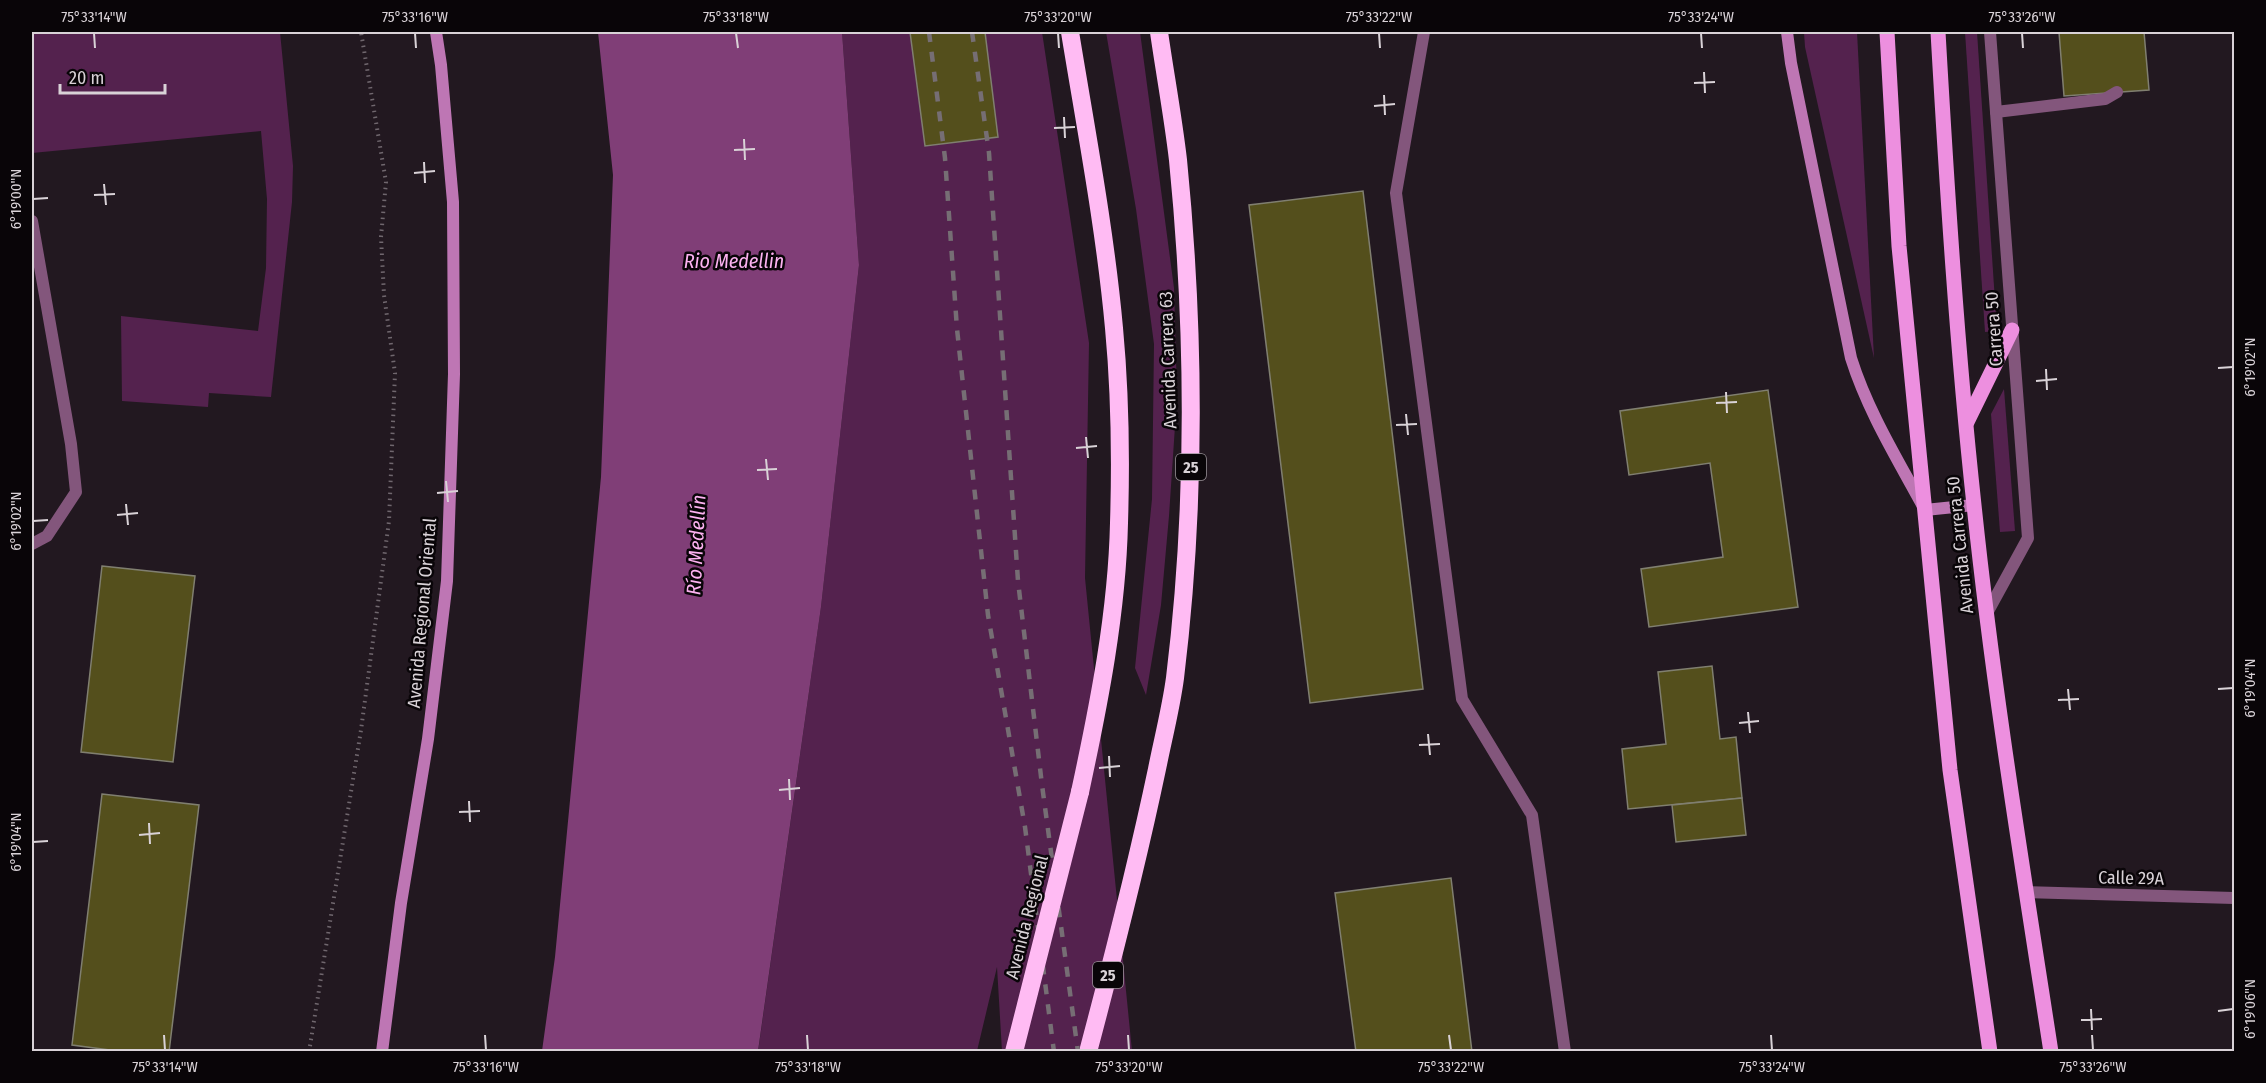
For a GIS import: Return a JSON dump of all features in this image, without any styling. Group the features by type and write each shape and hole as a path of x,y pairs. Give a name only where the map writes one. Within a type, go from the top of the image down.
{"highway":[{"name":"Avenida Regional","path":"1014,1052 1080,792 1096,718 1115,587 1119,524 1119,422 1114,329 1107,265 1070,32"},
{"name":"Avenida Carrera 63","path":"1088,1052 1128,899 1175,680 1184,581 1191,458 1190,324 1178,171 1159,32"}],"main road":[{"name":"Avenida Regional Oriental","path":"382,1052 401,903 428,739 447,581 454,374 453,202 436,32"},
{"path":"1787,32 1791,63 1851,358 1859,384 1872,413 1925,510 1974,505"},
{"name":"Avenida Carrera 50","path":"1887,32 1899,246 1950,770 1990,1052"},
{"name":"Avenida Carrera 50","path":"1938,32 1945,158 1974,505 2026,892 2051,1052"},
{"path":"1967,422 2012,330"}],"street":[{"path":"1424,32 1396,193 1462,699 1532,815 1564,1052"},
{"name":"Carrera 50","path":"1987,613 2028,538 1990,32"},
{"path":"1996,112 2105,99 2117,92"},
{"path":"32,221 71,444 76,492 47,536 32,544"},
{"name":"Calle 29A","path":"2026,892 2235,898"}],"path":[{"path":"309,1052 361,730 389,510 395,373 384,295 381,237 386,183 361,32"}],"shaded area":[{"path":"32,32 280,32 293,166 292,202 271,397 209,393 208,407 122,401 121,316 258,331 266,268 267,199 261,131 32,153"},
{"path":"842,32 910,32 926,146 998,137 985,32 1042,32 1089,343 1085,578 1132,1051 1002,1051 997,967 977,1051 758,1052 821,607 859,265"},
{"path":"1106,32 1140,32 1174,288 1177,396 1169,516 1161,605 1146,695 1135,668 1152,499 1154,344 1136,209"},
{"path":"1804,32 1857,32 1874,358 1805,47"},
{"path":"1965,32 1977,32 1997,331 1985,332"},
{"path":"2004,389 2015,531 2000,532 1991,414"}],"water":[{"name":"Rio Medellin","path":"598,32 842,32 859,265 821,607 758,1051 542,1051 555,957 601,477 613,175"}],"building":[{"path":"910,32 985,32 998,137 925,146"},
{"path":"2059,32 2144,32 2149,90 2064,96"},
{"path":"1363,191 1423,689 1310,703 1249,205"},
{"path":"1768,390 1798,607 1649,627 1641,569 1723,557 1710,463 1629,475 1620,411"},
{"path":"102,566 195,576 173,762 81,752"},
{"path":"1712,666 1720,739 1736,737 1742,798 1628,809 1622,749 1666,744 1658,672"},
{"path":"102,794 199,805 169,1052 125,1052 72,1045"},
{"path":"1742,798 1746,835 1676,842 1672,805"},
{"path":"1451,878 1472,1052 1356,1052 1335,893"}],"railway":[{"path":"929,32 945,158 957,329 988,615 1025,827 1054,1052"},
{"path":"972,32 989,153 1018,581 1042,785 1078,1052"}],"water label":[{"name":"Río Medellín","path":"696,545"}]}
